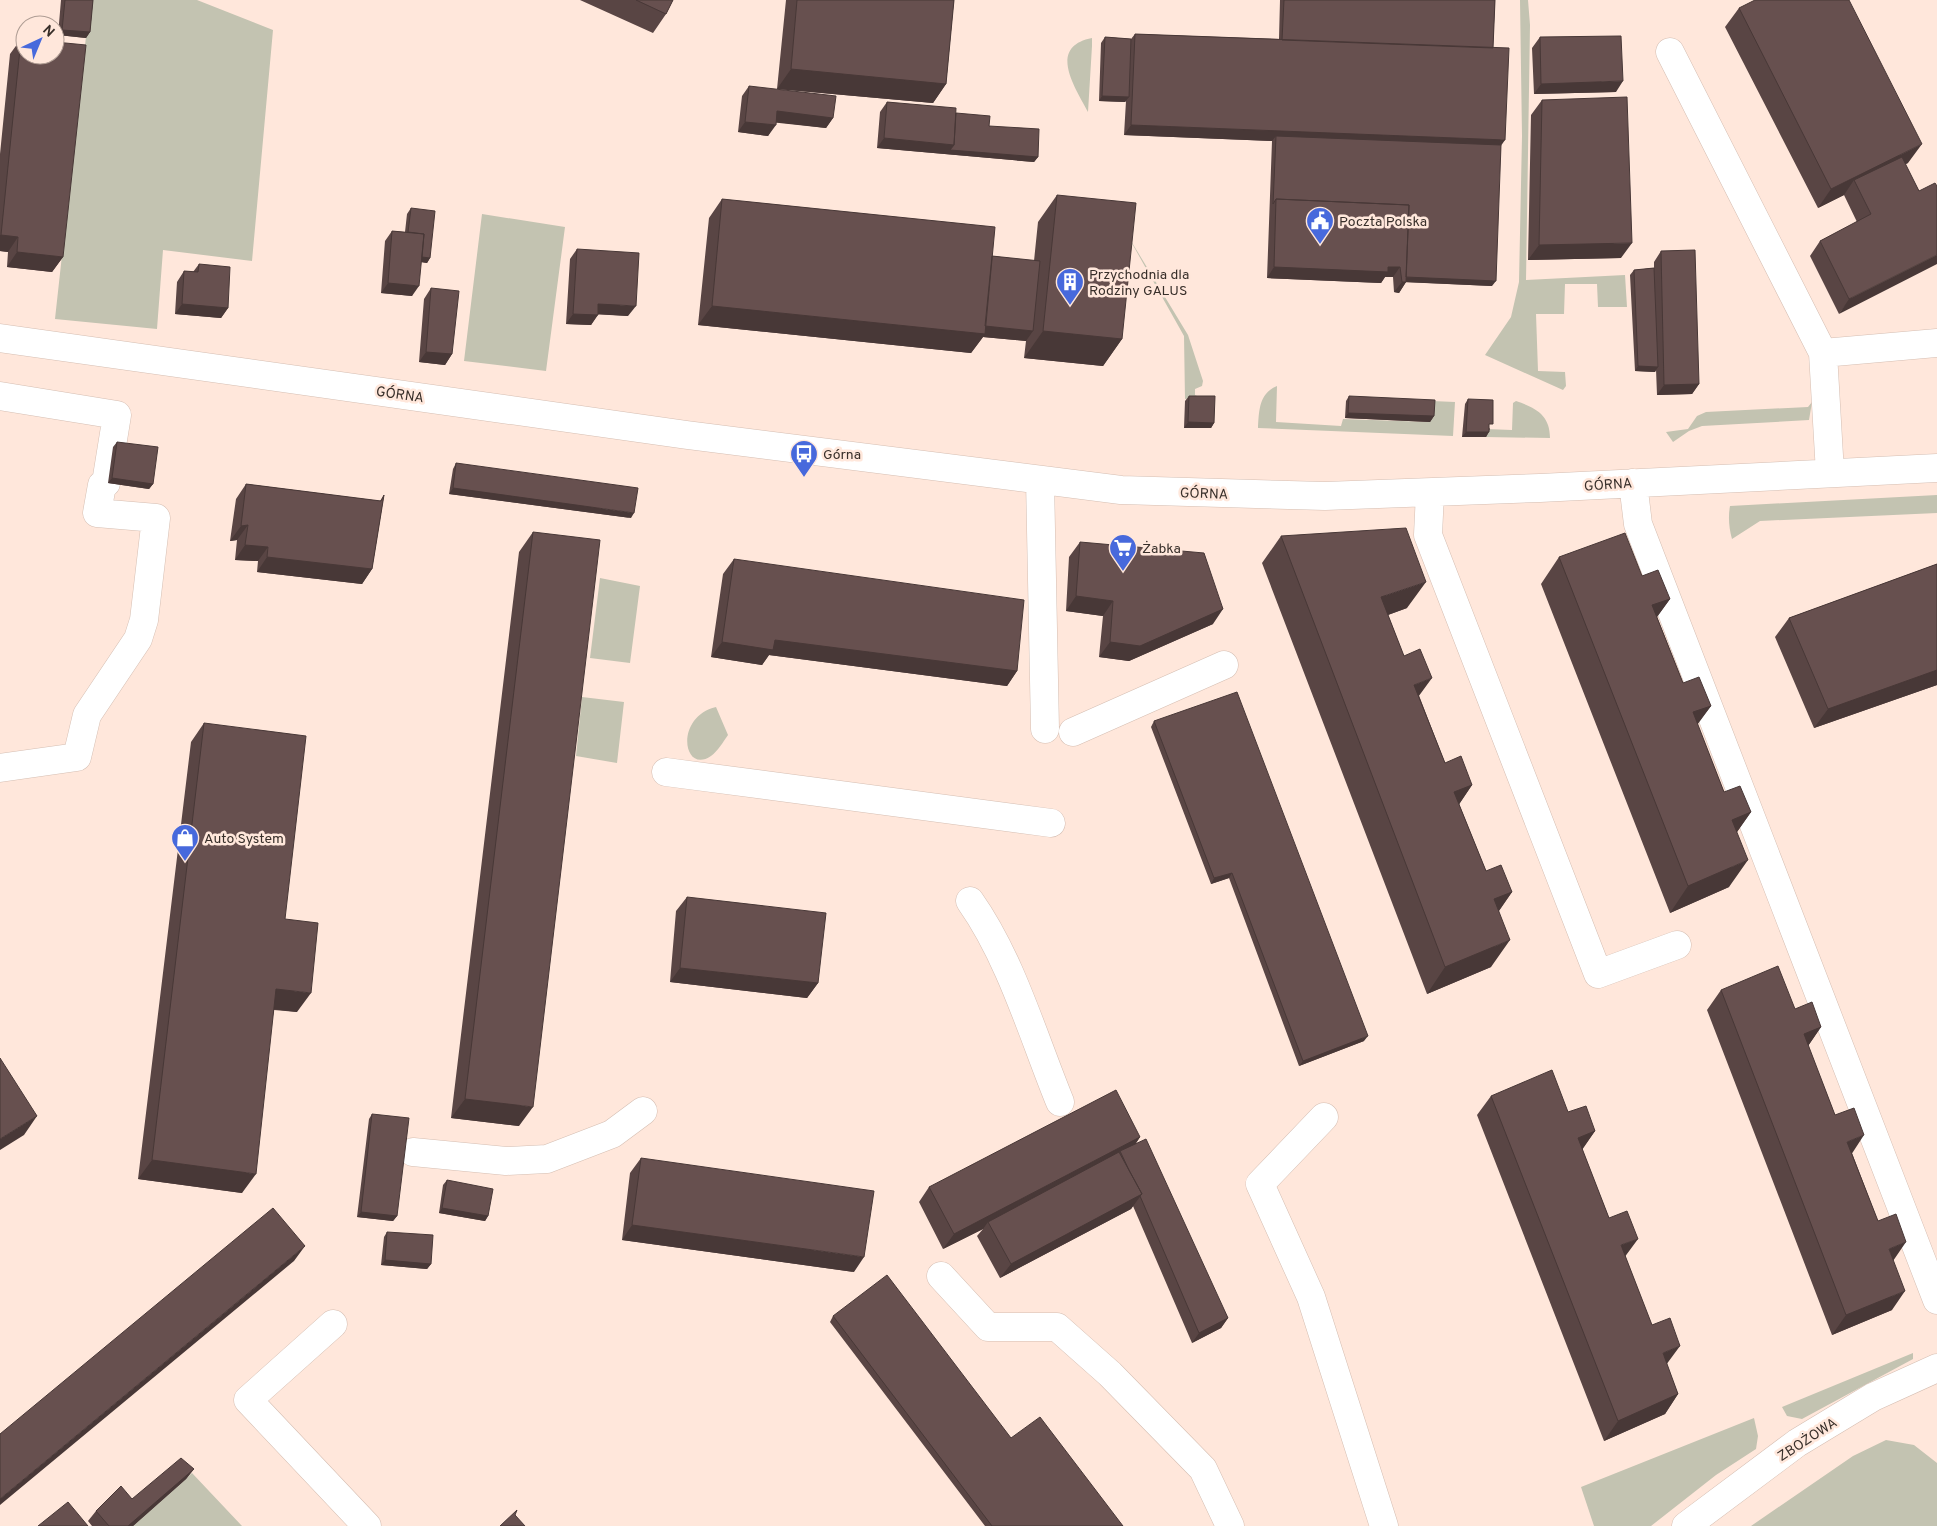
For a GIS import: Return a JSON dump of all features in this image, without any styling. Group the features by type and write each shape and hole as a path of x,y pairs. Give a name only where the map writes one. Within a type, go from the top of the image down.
{"street":[{"path":"1670,52 1823,353 1830,473"},
{"name":"GÓRNA","path":"0,338 687,435 1130,491 1325,496 1430,493 1937,468"},
{"path":"1823,353 1937,344"},
{"path":"0,396 117,415 106,483 102,485 97,513 156,518 144,620 138,639 87,715 77,757 0,768"},
{"path":"1040,480 1044,729"},
{"path":"1633,483 1638,524 1937,1300"},
{"path":"1430,493 1428,535 1598,974 1677,945"},
{"path":"1073,732 1224,665"},
{"path":"666,772 1051,823"},
{"path":"970,902 986,924 1004,961 1060,1102"},
{"path":"413,1152 506,1161 547,1159 612,1134 643,1111"},
{"path":"1324,1117 1260,1184 1311,1297 1384,1526"},
{"path":"941,1276 988,1326 1057,1327 1084,1350 1203,1469 1230,1526"},
{"path":"333,1324 248,1400 366,1526"},
{"name":"ZBOŻOWA","path":"1686,1526 1797,1443 1873,1396 1937,1368"}],"green space":[{"path":"90,0 197,0 273,30 252,261 163,250 157,329 55,319"},
{"path":"1520,0 1528,0 1530,25 1526,280 1625,275 1627,307 1598,307 1597,284 1565,284 1564,314 1536,314 1538,371 1565,372 1566,386 1563,390 1485,355 1511,317 1519,282 1522,136"},
{"path":"1092,38 1088,112 1072,80 1068,69 1068,59 1071,50 1078,43"},
{"path":"482,214 565,227 546,371 464,361"},
{"path":"1125,231 1188,335 1203,381 1202,386 1195,389 1195,395 1199,397 1185,399 1184,336"},
{"path":"1277,386 1276,422 1341,426 1343,419 1430,422 1432,401 1455,402 1453,436 1258,428 1263,398 1271,389"},
{"path":"1516,401 1536,410 1545,418 1548,423 1550,438 1486,437 1486,429 1512,430 1513,403"},
{"path":"1812,402 1809,420 1702,426 1689,431 1673,442 1666,432 1688,429 1697,416 1706,412 1808,407"},
{"path":"1937,495 1937,513 1760,521 1732,539 1730,531 1730,506"},
{"path":"600,578 640,586 630,663 590,658"},
{"path":"582,697 624,702 617,763 576,756"},
{"path":"716,707 728,735 711,756 701,760 694,758 689,751 687,742 689,732 694,722 703,713"},
{"path":"1913,1353 1913,1359 1802,1419 1787,1416 1782,1407"},
{"path":"1754,1418 1758,1436 1756,1449 1716,1475 1651,1526 1594,1526 1581,1487"},
{"path":"1886,1440 1914,1445 1937,1463 1937,1526 1751,1526 1853,1456"},
{"path":"192,1473 242,1526 133,1526"}],"building":[{"path":"65,0 93,0 90,32 65,30"},
{"path":"636,0 673,0 666,14"},
{"path":"797,0 954,0 946,84 791,69"},
{"path":"1284,0 1495,0 1493,48 1282,40"},
{"path":"1755,0 1849,0 1922,144 1831,189 1739,8"},
{"path":"1135,34 1509,48 1505,140 1131,125"},
{"path":"1621,36 1623,81 1541,84 1540,37"},
{"path":"1105,37 1131,39 1129,97 1102,96"},
{"path":"65,43 86,45 63,257 17,252 18,237 1,235 18,65 65,65"},
{"path":"749,86 836,96 833,118 777,111 776,125 745,122"},
{"path":"1627,97 1632,243 1539,245 1542,100"},
{"path":"887,102 956,108 954,145 884,138"},
{"path":"956,113 990,116 989,126 1039,129 1038,157 950,150 954,145"},
{"path":"1276,136 1501,145 1496,281 1406,277 1409,205 1276,199 1273,204"},
{"path":"1902,157 1919,191 1935,183 1937,186 1937,255 1849,299 1820,241 1871,214 1854,180"},
{"name":"Przychodnia dla Rodziny GALUS","path":"1057,195 1136,203 1122,339 1043,331"},
{"path":"722,199 995,227 985,334 712,306"},
{"path":"1276,199 1409,205 1406,282 1402,282 1400,267 1388,267 1388,272 1274,267"},
{"path":"411,208 435,211 430,258 422,257 424,234 408,232"},
{"path":"392,231 424,234 419,286 388,283"},
{"path":"577,249 639,253 636,306 598,304 598,315 573,314"},
{"path":"1695,250 1699,384 1664,385 1661,251"},
{"path":"992,256 1040,261 1033,331 985,326"},
{"path":"199,264 230,267 228,308 182,304 184,271 198,272"},
{"path":"1654,268 1658,367 1638,366 1634,270"},
{"path":"431,288 459,291 452,354 426,352"},
{"path":"1189,396 1215,396 1214,423 1188,422"},
{"path":"1349,396 1435,400 1434,416 1348,413"},
{"path":"1468,399 1493,400 1493,424 1489,424 1489,432 1466,432"},
{"path":"117,442 158,447 153,484 112,478"},
{"path":"456,463 638,488 634,513 453,488"},
{"path":"246,484 381,501 384,495 372,569 267,557 268,547 245,545 248,525 241,526"},
{"path":"1406,528 1426,582 1381,597 1404,656 1420,649 1432,678 1414,685 1445,763 1461,756 1472,785 1454,792 1486,871 1501,865 1512,892 1494,899 1510,940 1445,967 1281,536"},
{"path":"533,532 600,540 533,1107 465,1099"},
{"path":"1625,533 1642,576 1658,570 1670,599 1652,605 1683,683 1699,677 1711,706 1693,712 1724,792 1740,786 1751,812 1732,820 1748,860 1688,886 1559,557"},
{"path":"1080,542 1204,553 1223,609 1140,646 1110,642 1113,601 1076,596"},
{"path":"734,559 1024,600 1017,671 775,640 773,650 722,642"},
{"path":"1937,564 1937,670 1828,709 1789,618"},
{"path":"1237,692 1368,1036 1303,1061 1232,873 1214,878 1154,721"},
{"path":"204,723 306,736 285,919 318,923 311,993 276,989 256,1174 152,1160"},
{"path":"687,897 826,913 818,983 680,968"},
{"path":"1778,966 1795,1009 1812,1002 1821,1027 1804,1034 1835,1115 1854,1108 1864,1135 1847,1142 1878,1221 1896,1214 1906,1242 1889,1249 1905,1291 1846,1315 1721,990"},
{"path":"0,1058 37,1116 0,1139"},
{"path":"1552,1070 1568,1112 1586,1106 1595,1131 1578,1138 1609,1218 1627,1211 1638,1239 1621,1245 1652,1325 1670,1318 1680,1346 1663,1353 1678,1394 1618,1421 1491,1096"},
{"path":"1116,1090 1140,1137 954,1234 929,1187"},
{"path":"372,1114 409,1118 397,1216 361,1212"},
{"path":"1146,1139 1228,1318 1199,1333 1140,1196 1142,1194 1120,1151"},
{"path":"1119,1152 1142,1194 1011,1264 988,1222"},
{"path":"641,1158 874,1191 864,1257 632,1225"},
{"path":"447,1180 493,1189 488,1216 442,1208"},
{"path":"273,1208 305,1246 0,1499 0,1434"},
{"path":"387,1232 433,1235 431,1264 385,1260"},
{"path":"887,1275 1011,1438 1040,1417 1123,1526 992,1526 833,1316"},
{"path":"181,1458 194,1469 128,1526 109,1526 96,1511 121,1486 132,1499"},
{"path":"68,1502 88,1526 38,1526"},
{"path":"517,1510 515,1515 525,1526 500,1526"}],"place":[{"name":"Poczta Polska","path":"1320,245"},
{"name":"Przychodnia dla Rodziny GALUS","path":"1070,306"},
{"name":"Górna","path":"804,478"},
{"name":"Żabka","path":"1123,572"},
{"name":"Auto System","path":"185,862"}]}
